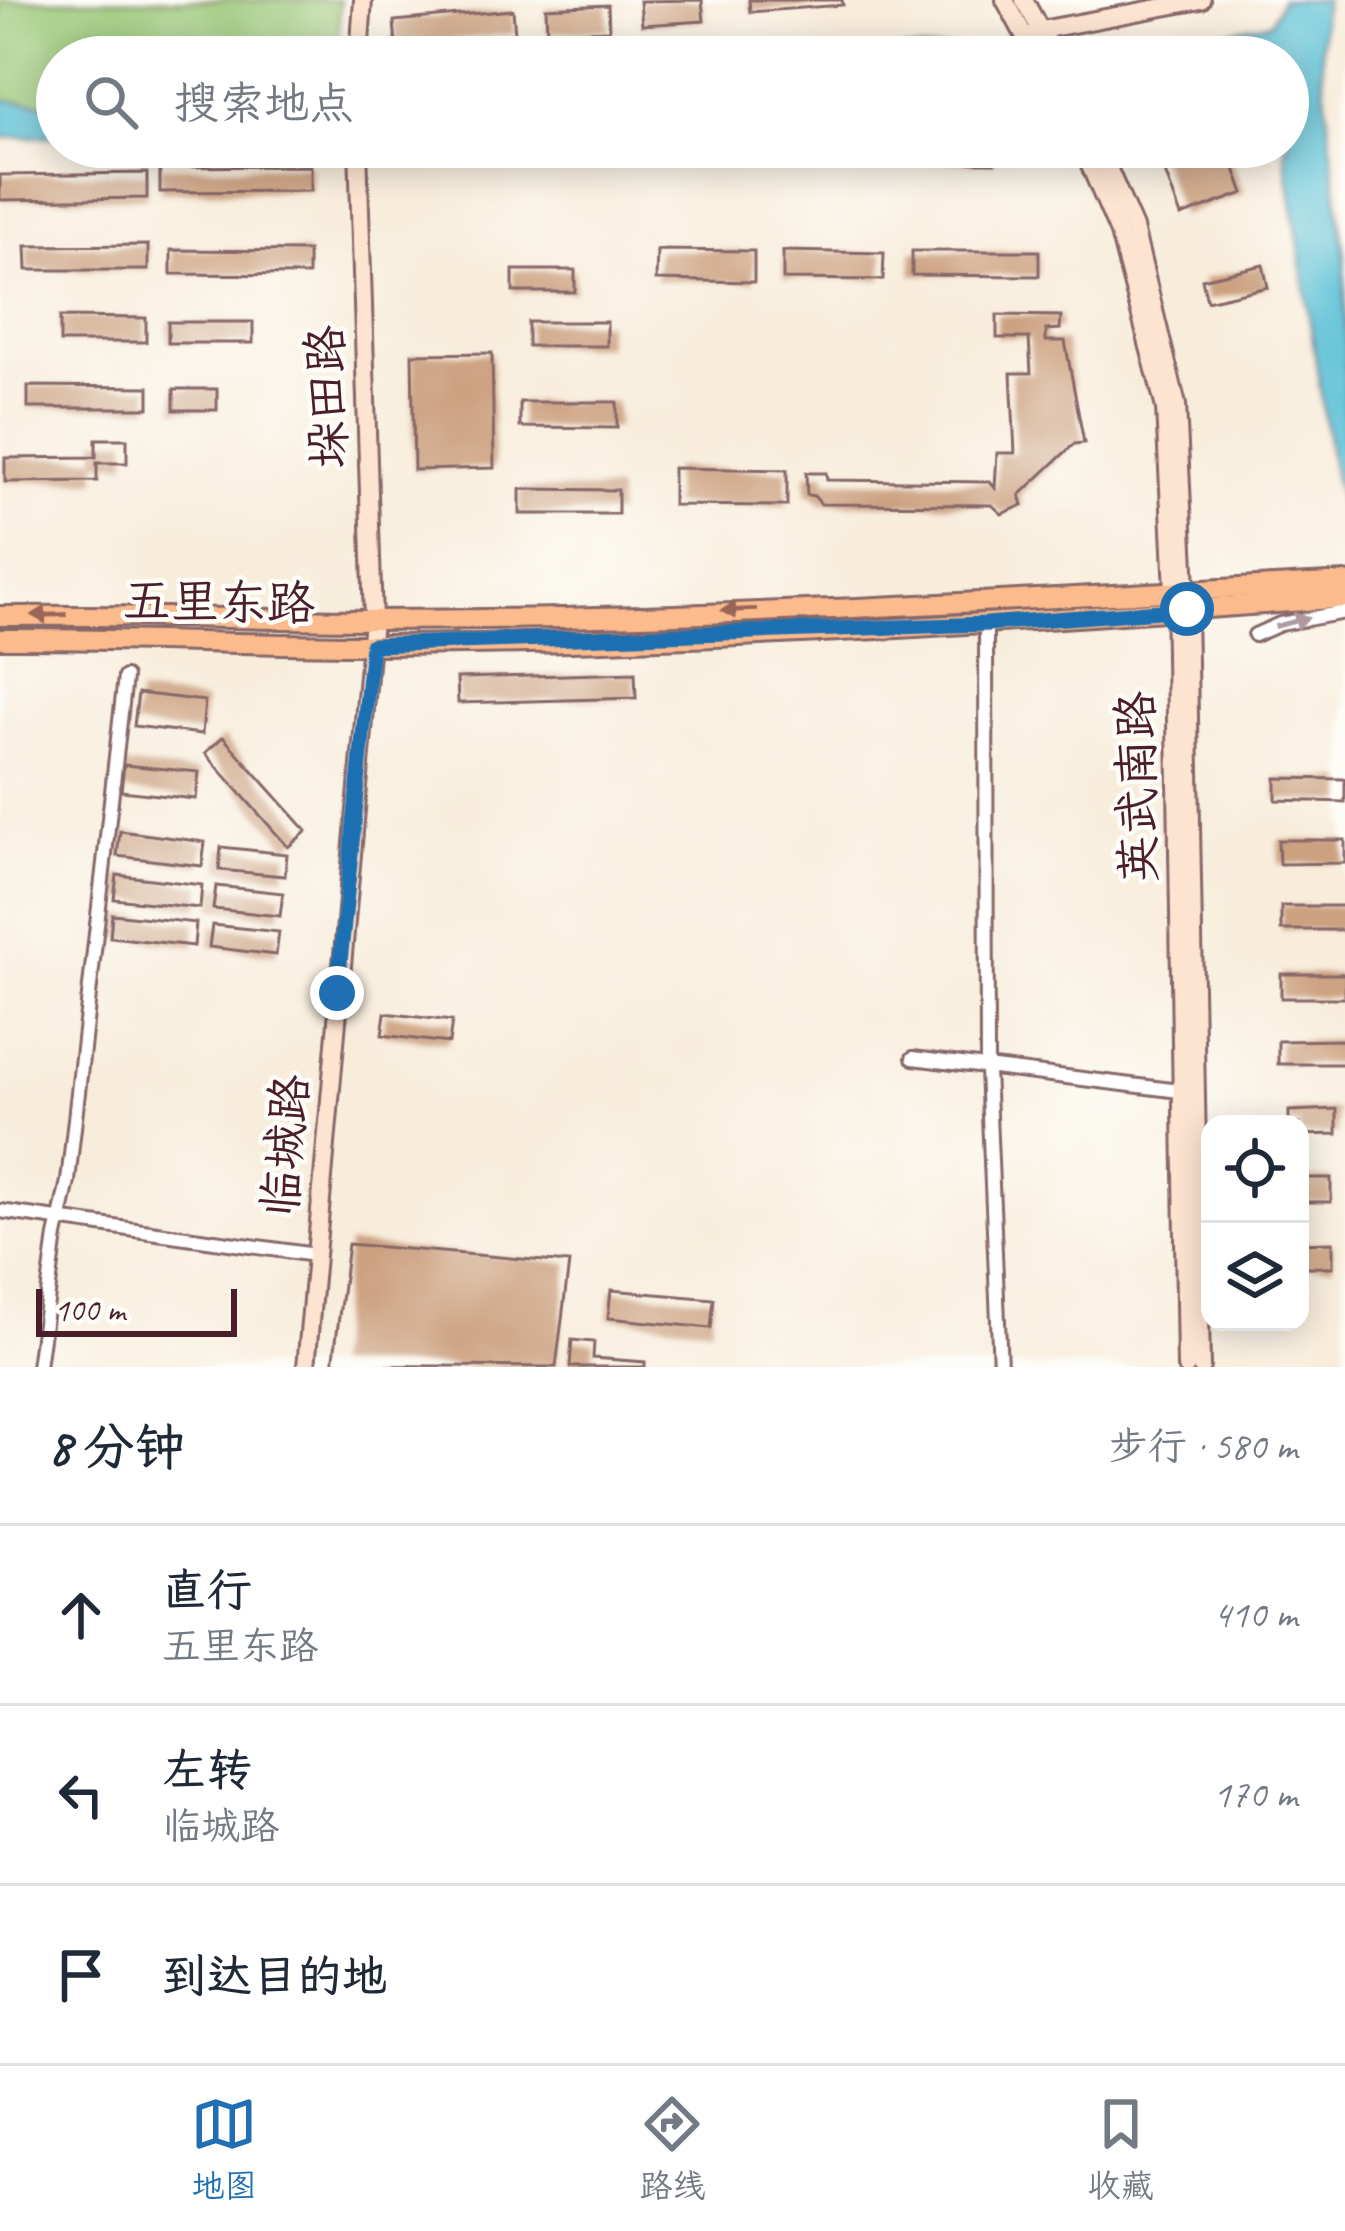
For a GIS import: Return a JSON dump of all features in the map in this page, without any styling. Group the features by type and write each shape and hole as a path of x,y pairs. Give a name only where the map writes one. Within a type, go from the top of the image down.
{"main road":[{"path":"360,36 363,0"},
{"path":"1005,0 1033,34"},
{"path":"1024,0 1033,34"},
{"path":"1033,34 1201,0"},
{"name":"垛田路","path":"359,168 372,645"},
{"name":"英武南路","path":"1091,168 1119,233 1165,408 1181,600 1180,1091 1186,1367"},
{"name":"英武南路","path":"1109,168 1134,228 1177,405 1201,1367"},
{"name":"五里东路","path":"0,616 373,620 988,602 1330,602 1345,582"},
{"name":"五里东路","path":"0,639 372,645 986,624 1181,600"},
{"name":"临城路","path":"305,1367 372,645"}],"street":[{"path":"1255,635 1330,602"},
{"path":"986,624 987,1070 1000,1367"},
{"path":"38,1367 62,1218 125,676"},
{"path":"913,1058 1180,1091"},
{"path":"0,1210 315,1255"}],"green space":[{"path":"0,0 340,0 339,36 36,36 36,103 0,100"}],"water":[{"path":"1281,0 1326,0 1322,68 1345,260 1345,520 1331,462 1287,168 1309,168 1309,36 1205,36 1270,23"},
{"path":"0,100 36,103 36,137 0,138"}],"building":[{"path":"702,0 704,21 642,25 640,1"},
{"path":"749,0 842,0 843,5 750,12"},
{"path":"608,5 609,30 547,33 546,8"},
{"path":"513,10 515,34 395,36 394,21"},
{"path":"160,168 311,168 311,191 160,192"},
{"path":"1164,168 1235,168 1244,193 1181,216"},
{"path":"147,173 147,198 0,200 0,175"},
{"path":"148,245 148,270 27,270 26,246"},
{"path":"171,250 308,251 308,275 171,274"},
{"path":"657,250 754,251 754,282 656,280"},
{"path":"783,251 884,253 883,280 783,279"},
{"path":"912,251 1039,251 1039,276 912,275"},
{"path":"1263,265 1268,287 1207,301 1202,279"},
{"path":"513,270 575,270 575,292 513,292"},
{"path":"997,315 1061,316 1060,329 1046,330 1046,341 1065,341 1084,443 1074,444 1020,495 1023,505 1002,514 992,505 821,504 807,495 806,473 826,473 827,480 990,482 995,488 997,453 1015,453 1011,373 1031,373 1029,338 997,338"},
{"path":"60,317 146,318 146,342 60,342"},
{"path":"168,322 253,322 253,343 168,343"},
{"path":"528,322 607,322 607,346 528,346"},
{"path":"492,353 494,468 414,470 412,354"},
{"path":"28,386 149,387 149,408 28,408"},
{"path":"174,389 217,389 217,410 174,410"},
{"path":"520,402 617,402 617,428 520,427"},
{"path":"96,439 127,439 127,463 97,463 97,481 5,482 5,458 96,457"},
{"path":"673,468 787,470 787,506 673,505"},
{"path":"520,489 618,490 618,514 520,514"},
{"path":"635,673 636,698 458,703 457,678"},
{"path":"138,693 205,701 202,734 134,726"},
{"path":"223,737 307,831 288,847 205,753"},
{"path":"124,765 199,772 196,799 121,791"},
{"path":"1276,778 1345,779 1345,802 1276,800"},
{"path":"120,831 205,842 202,866 117,856"},
{"path":"1278,840 1345,840 1345,863 1279,864"},
{"path":"221,847 287,854 285,876 219,870"},
{"path":"117,875 202,885 200,908 114,899"},
{"path":"216,886 283,893 280,916 213,909"},
{"path":"1281,906 1345,906 1345,930 1281,930"},
{"path":"112,914 196,923 194,946 110,937"},
{"path":"212,925 279,932 276,955 209,947"},
{"path":"1281,974 1345,974 1345,998 1281,998"},
{"path":"385,1013 452,1021 449,1043 382,1035"},
{"path":"1345,1040 1345,1064 1278,1064 1278,1041"},
{"path":"1337,1109 1337,1134 1309,1135 1309,1115 1289,1115 1289,1111"},
{"path":"1309,1178 1331,1178 1331,1202 1309,1202"},
{"path":"1333,1242 1333,1267 1309,1267 1309,1243"},
{"path":"348,1244 569,1263 556,1367 333,1365"},
{"path":"611,1290 714,1299 711,1328 608,1318"},
{"path":"572,1340 594,1342 593,1358 645,1362 645,1367 570,1367"}],"route":[{"path":"337,993 372,645 986,624 1187,609"}]}
